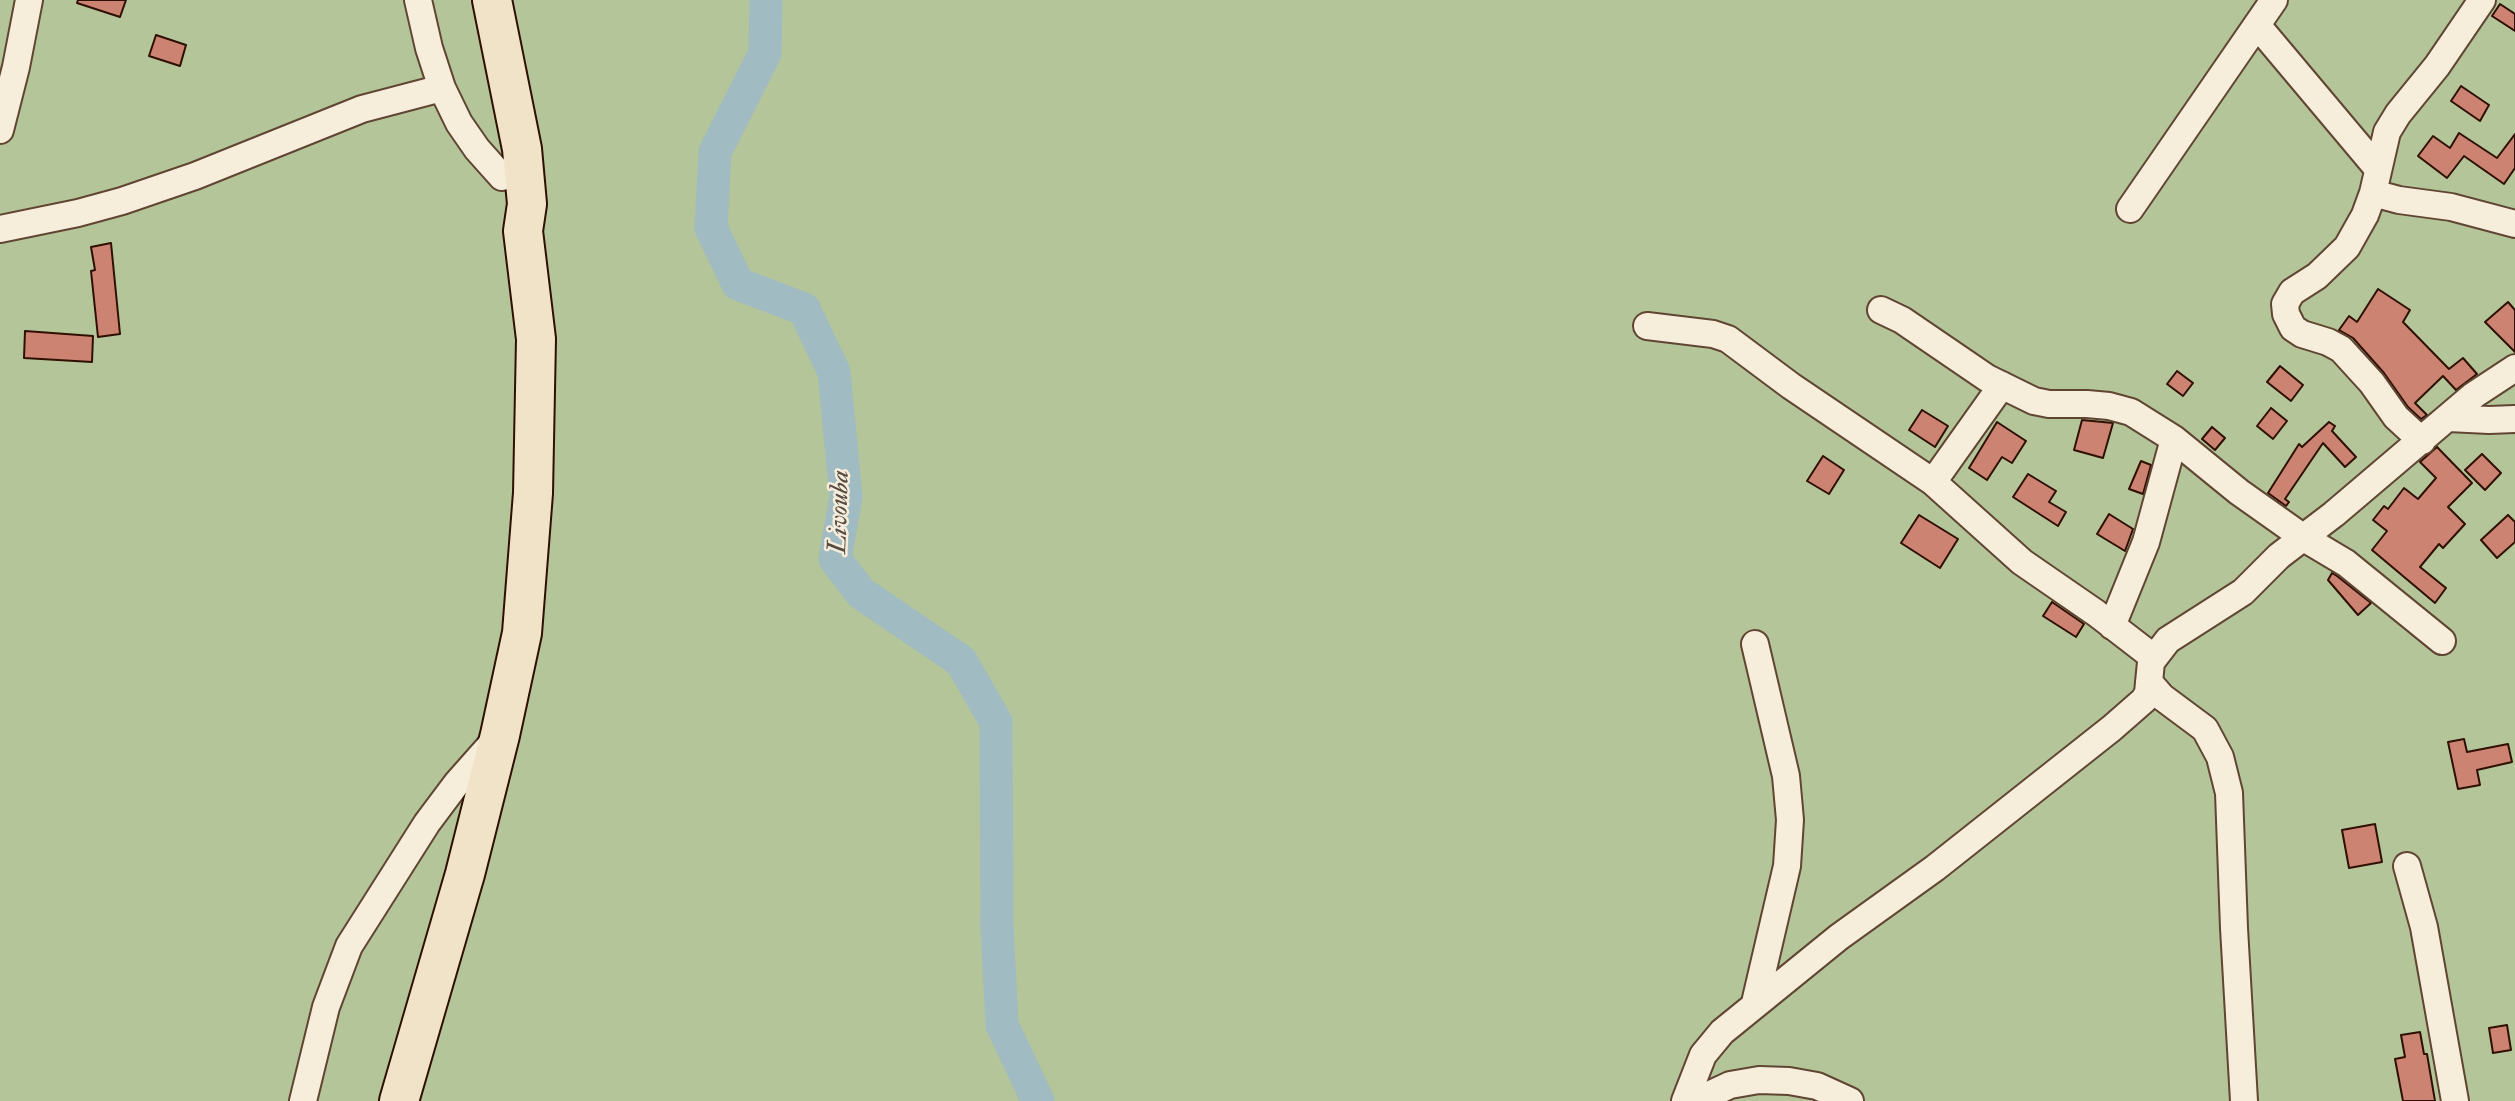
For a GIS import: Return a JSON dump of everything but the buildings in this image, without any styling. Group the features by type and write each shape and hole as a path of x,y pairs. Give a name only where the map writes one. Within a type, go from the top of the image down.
{"highway":[{"path":"472,0 507,202 523,231"},
{"path":"398,1101 465,874 522,633 533,493 536,339 523,231 527,204 522,149 492,0"}],"street":[{"path":"0,130 3,97 16,67 29,0"},
{"path":"418,0 442,88 458,123 502,177"},
{"path":"2130,209 2274,0"},
{"path":"2422,441 2396,417 2372,383 2342,349 2293,328 2286,314 2285,304 2292,292 2317,276 2347,247 2365,215 2387,132 2482,0"},
{"path":"2257,24 2375,181 2399,200 2451,207 2515,224"},
{"path":"0,229 78,214 122,201 195,176 362,109 442,88"},
{"path":"1881,310 1902,320 1987,378 2034,401 2109,406 2131,412 2174,439 2239,492 2304,538 2346,563 2442,642"},
{"path":"1647,326 1713,334 1728,339 1791,386 1933,482 2022,562 2112,626 2151,669 2162,697 2205,729 2220,757 2229,793 2244,1101"},
{"path":"1685,1101 1703,1055 1722,1032 1839,937 1936,868 2112,728 2144,700 2151,669 2168,640 2243,592 2279,556 2474,396 2515,368"},
{"path":"1933,482 2002,385"},
{"path":"2448,418 2515,419"},
{"path":"2112,626 2146,542 2174,439"},
{"path":"1755,643 1786,776 1790,820 1787,866 1755,1003"},
{"path":"303,1101 326,1007 349,946 426,823 500,735"},
{"path":"2407,866 2424,927 2455,1101"},
{"path":"1696,1101 1730,1085 1759,1080 1817,1086 1850,1101"}],"green space":[{"path":"0,0 2515,0 2515,1101 0,1101"}],"waterway":[{"name":"Livouba","path":"766,0 765,53 715,152 711,228 738,284 804,309 834,372 846,497 835,559 861,593 961,661 996,722 997,924 1002,1025 1038,1101"}]}
